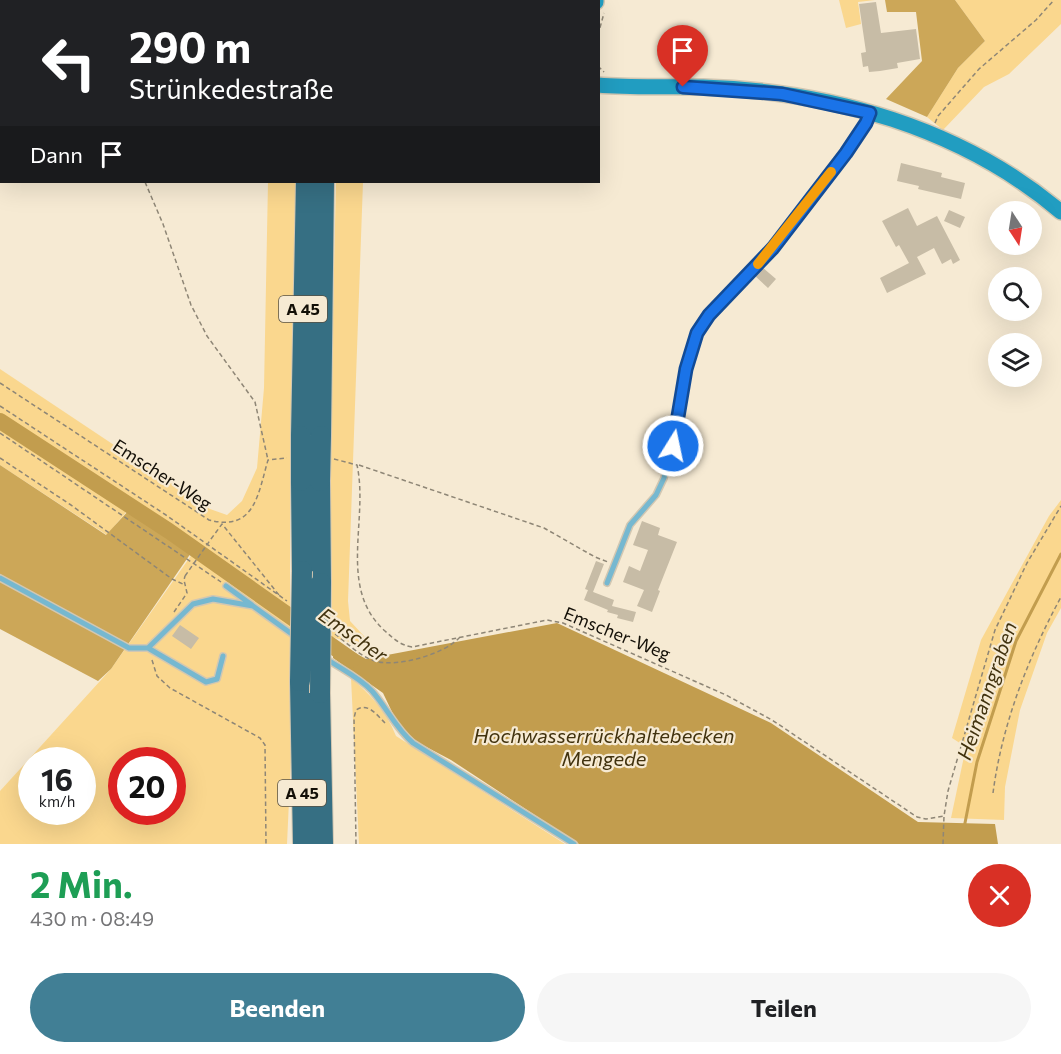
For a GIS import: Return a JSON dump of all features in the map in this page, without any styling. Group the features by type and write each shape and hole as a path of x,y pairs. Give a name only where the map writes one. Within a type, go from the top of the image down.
{"highway":[{"name":"A 45","path":"306,183 311,481 321,583 323,844"},
{"name":"A 45","path":"311,436 324,183"},
{"name":"A 45","path":"303,844 300,681 302,571 311,481"}],"main road":[{"path":"603,80 782,94 870,113 931,132 998,167 1061,212"}],"lane":[{"path":"607,583 630,525 656,495 664,478 686,369 697,333 709,315 773,248 846,153 870,113"},
{"path":"0,578 129,648 148,648 206,682 218,679 223,656"},
{"path":"226,586 306,644"},
{"path":"148,648 193,604 213,599 253,606"},
{"path":"314,650 374,693 413,744 574,844"}],"path":[{"path":"931,132 938,116 979,69 1036,20 1054,0"},
{"path":"145,183 163,224 190,305 207,336 255,402 268,460 290,458"},
{"name":"Emscher-Weg","path":"0,383 209,520 222,524 242,519 249,512 256,501 268,460"},
{"path":"0,406 166,515 289,602"},
{"path":"0,433 226,586"},
{"path":"0,458 71,505 172,579 185,585"},
{"path":"330,458 544,528 595,557 615,564"},
{"name":"Emscher-Weg","path":"357,465 361,482 357,570 361,598 381,628 401,646 412,647 547,620 563,623 726,695 772,720 917,817 926,819 944,816"},
{"path":"943,844 944,816 959,751 995,630 1028,563 1061,506"},
{"path":"170,616 187,593 185,576 222,524 280,596"},
{"path":"993,794 1003,742 1018,692 1036,642 1061,597"},
{"path":"336,634 373,660 382,663 416,659 435,653 452,646 460,636"},
{"path":"148,648 157,676 170,687 260,738 265,745 266,844"},
{"path":"356,844 354,718 356,710 367,707 391,728 399,728"}],"shaded area":[{"path":"839,0 875,0 858,2 861,24 846,28"},
{"path":"885,0 955,0 985,41 958,68 927,117 886,99 922,61 916,12 887,12"},
{"path":"955,0 1061,0 1061,24 1009,74 984,87 943,130 927,117 958,68 985,41"},
{"path":"268,183 296,183 290,458 290,615 224,571 291,619 292,736 287,844 0,844 0,791 18,771 18,825 96,825 96,747 40,747 111,669 195,550 131,506 107,535 0,465 0,369 210,509 227,515 242,501 257,468 264,388"},
{"path":"336,183 363,183 348,601 350,621 377,650 332,637 330,443"},
{"path":"0,465 106,535 130,509 193,550 111,669 98,681 0,629"},
{"path":"1061,500 1061,608 1047,633 1020,710 1005,787 1004,820 951,818 966,747 952,738 981,640 1049,516"},
{"path":"351,678 377,704 388,719 396,736 565,844 359,844"}],"water":[{"name":"Hochwasserrückhaltebecken Mengede","path":"557,623 771,723 918,822 995,824 998,844 579,844 451,760 417,742 394,716 383,693 333,658 333,640 366,659"}],"building":[{"path":"876,2 881,33 916,29 920,59 897,63 898,68 880,71 869,72 868,66 863,67 861,53 866,52 859,4"},
{"path":"901,163 942,173 941,177 965,183 961,199 918,189 919,186 897,181"},
{"path":"908,208 917,226 937,216 960,260 953,264 951,259 942,264 934,248 917,257 926,274 887,293 880,278 909,263 899,245 896,247 882,221"},
{"path":"949,210 965,217 960,228 944,221"},
{"path":"762,267 776,279 768,288 754,275"},
{"path":"642,521 660,528 658,535 677,542 652,612 637,606 644,590 623,582 629,566 640,571 648,550 633,545"},
{"path":"596,561 604,564 593,592 585,589"},
{"path":"588,590 614,600 612,606 636,612 633,622 617,618 618,615 584,600"},
{"path":"180,625 199,638 191,649 172,636"}],"waterway":[{"name":"Emscher","path":"0,421 169,531 352,660"},
{"name":"Heimanngraben","path":"964,828 977,762 1016,641 1061,554"}],"slow traffic":[{"path":"758,264 773,248 831,172"}],"route":[{"path":"673,446 686,369 697,333 709,315 773,248 846,153 870,113 782,94 683,87"}]}
